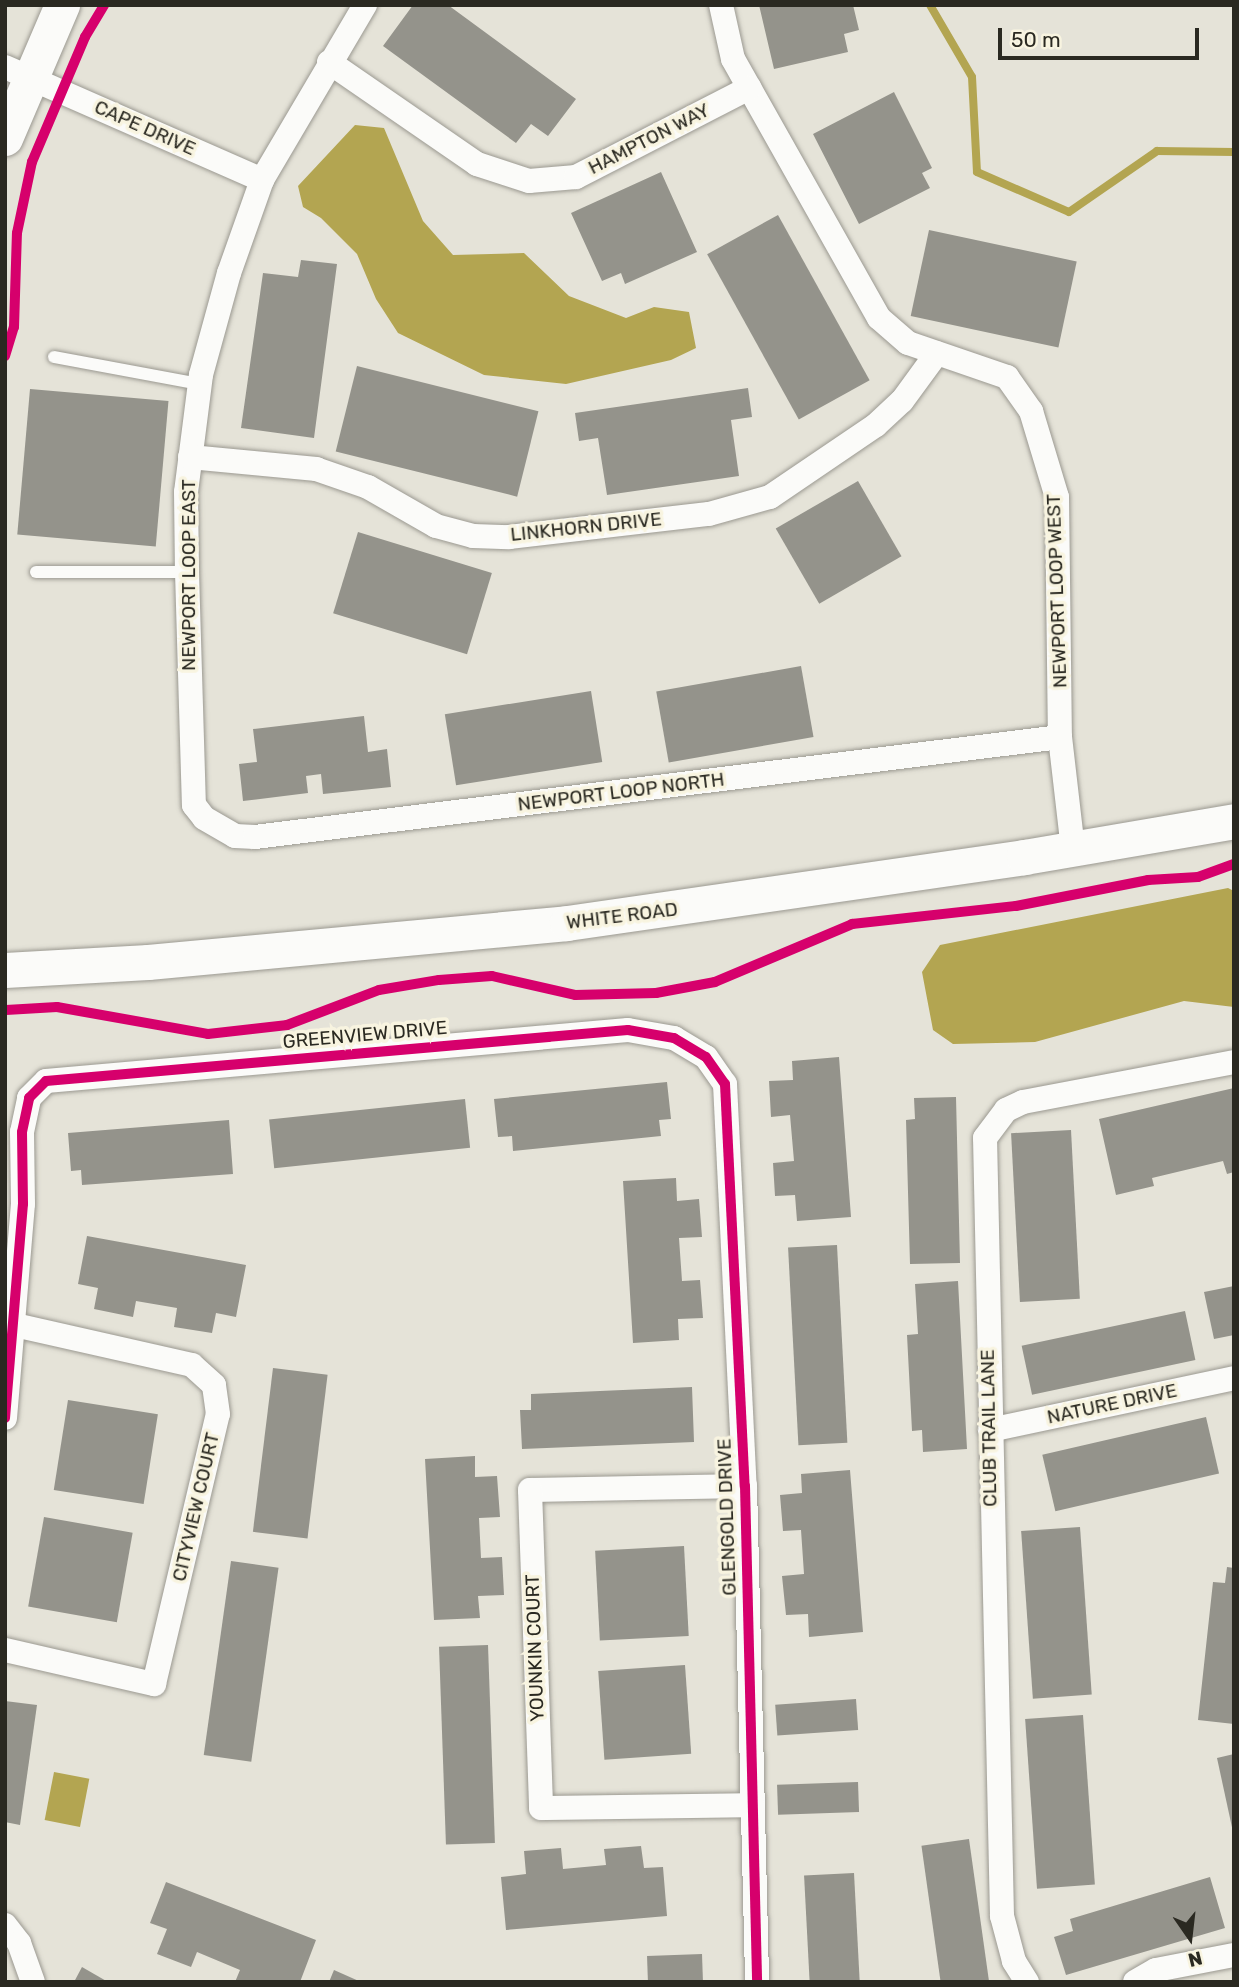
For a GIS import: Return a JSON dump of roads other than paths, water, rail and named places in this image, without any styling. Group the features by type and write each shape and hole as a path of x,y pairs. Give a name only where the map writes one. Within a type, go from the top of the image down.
{"street":[{"path":"5,138 17,72 62,5"},
{"name":"NEWPORT LOOP EAST","path":"194,805 187,572 190,457 200,384 229,274 262,180 329,62 365,5"},
{"name":"NEWPORT LOOP WEST","path":"721,5 733,59 879,318 908,343 1007,377 1031,411 1047,451 1057,497 1059,737 1073,849"},
{"name":"HAMPTON WAY","path":"329,62 477,164 529,181 576,177 749,88"},
{"name":"CAPE DRIVE","path":"17,72 262,180"},
{"name":"LINKHORN DRIVE","path":"190,457 316,470 368,487 436,526 473,536 509,537 709,514 769,497 876,425 902,401 937,353"},
{"name":"NEWPORT LOOP NORTH","path":"194,805 214,826 235,836 255,837 1059,737"},
{"name":"WHITE ROAD","path":"5,971 148,962 567,923 1073,849 1234,821"},
{"name":"GREENVIEW DRIVE","path":"15,1325 23,1204 22,1132 29,1098 46,1081 628,1030 674,1038 706,1057"},
{"name":"GLENGOLD DRIVE","path":"706,1057 725,1084 745,1486 757,1982"},
{"name":"CLUB TRAIL LANE","path":"1027,1982 1014,1961 1002,1916 983,1154 994,1122 1023,1102 1234,1062"},
{"path":"5,1418 15,1325"},
{"name":"CITYVIEW COURT","path":"5,1650 154,1684 218,1415 214,1385 192,1366 15,1325"},
{"name":"NATURE DRIVE","path":"989,1430 1234,1378"},
{"name":"YOUNKIN COURT","path":"745,1486 530,1490 541,1808 752,1805"},
{"path":"5,1925 19,1943 33,1982"},
{"path":"1135,1982 1156,1970 1234,1955"}],"lane":[{"path":"54,356 200,384"},
{"path":"36,572 187,572"}],"waterway":[{"path":"930,5 972,77 977,172 1069,212 1157,151 1234,152"}]}
